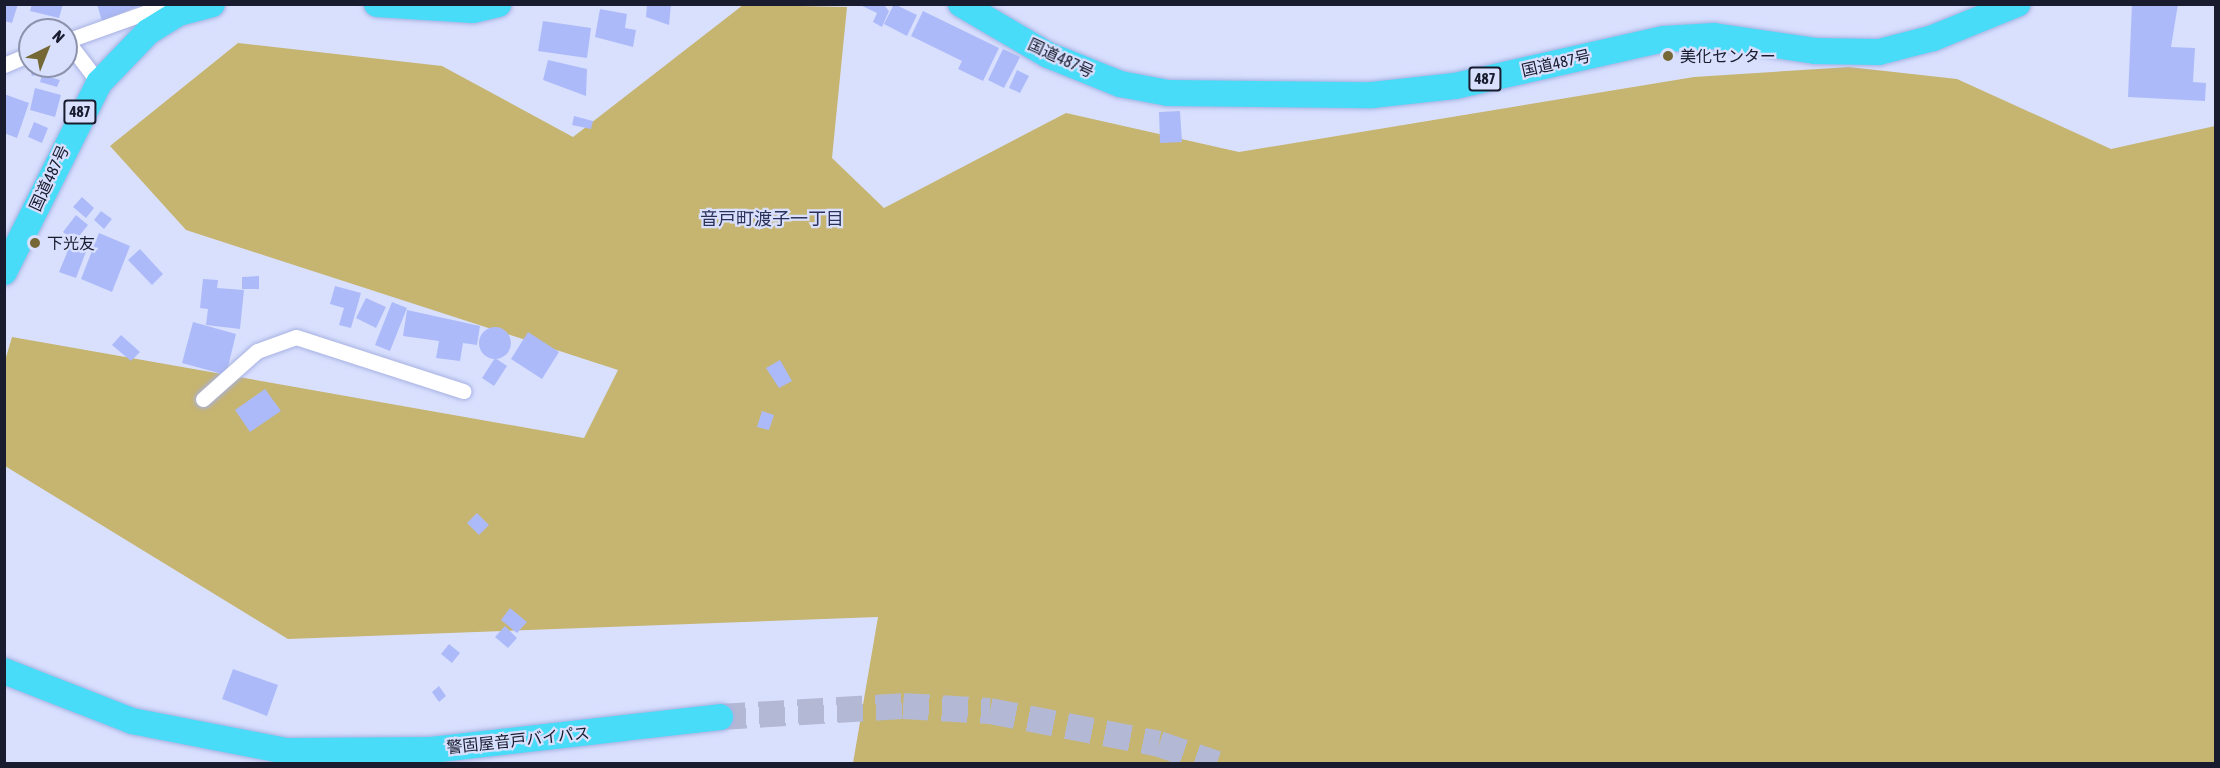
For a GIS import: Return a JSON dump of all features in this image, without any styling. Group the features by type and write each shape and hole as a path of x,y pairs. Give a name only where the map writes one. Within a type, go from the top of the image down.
{"highway":[{"name":"国道487号","path":"4,272 99,83 148,32 179,14 212,4"},
{"path":"377,4 473,9 498,4"},
{"name":"国道487号","path":"961,4 1048,55 1120,84 1168,93 1372,96 1455,86 1664,39 1714,36 1815,51 1879,51 1934,38 2017,4"},
{"name":"警固屋音戸バイパス","path":"4,671 132,721 286,751 431,750 720,717"}],"street":[{"path":"78,37 150,11 179,14"},
{"path":"78,55 99,83"},
{"path":"4,65 18,59"},
{"path":"203,399 257,351 296,337 463,391"}],"shaded area":[{"path":"743,5 847,7 832,158 884,208 1066,113 1239,152 1694,77 1849,67 1957,79 2111,149 2215,126 2215,763 853,763 878,617 288,639 5,466 4,364 12,337 584,438 618,370 186,230 110,146 238,43 442,66 573,137"}],"building":[{"path":"4,4 18,4 12,23 4,21"},
{"path":"32,4 63,4 59,18 30,11"},
{"path":"97,4 141,4 141,5 102,21"},
{"path":"647,4 671,4 669,25 646,17"},
{"path":"858,4 883,4 889,11 882,27 873,22 877,13"},
{"path":"894,4 917,15 907,36 884,24"},
{"path":"2132,4 2178,4 2171,47 2195,48 2193,82 2206,83 2205,101 2128,97"},
{"path":"600,9 627,14 625,28 636,30 633,47 595,37"},
{"path":"923,11 999,48 983,81 958,69 962,61 911,36"},
{"path":"543,21 591,28 587,58 538,51"},
{"path":"1003,49 1020,57 1004,88 988,80"},
{"path":"548,60 587,69 586,96 543,80"},
{"path":"1017,70 1029,76 1020,93 1009,88"},
{"path":"41,78 60,80 57,87 40,82"},
{"path":"35,88 61,95 55,117 30,110"},
{"path":"4,94 29,103 17,138 4,133"},
{"path":"1180,111 1182,142 1160,143 1159,112"},
{"path":"574,116 593,121 591,129 572,125"},
{"path":"34,122 48,128 42,143 28,137"},
{"path":"82,197 94,208 86,218 73,207"},
{"path":"101,211 112,219 104,229 94,220"},
{"path":"76,215 88,225 75,241 63,232"},
{"path":"99,233 130,246 112,292 81,279"},
{"path":"71,243 87,249 76,278 59,272"},
{"path":"140,249 163,274 152,285 128,260"},
{"path":"259,276 259,289 242,289 242,277"},
{"path":"203,279 218,280 217,288 244,290 240,329 206,325 208,309 200,308"},
{"path":"335,286 361,293 351,328 339,325 344,308 330,304"},
{"path":"366,298 386,307 376,328 356,318"},
{"path":"392,302 407,308 390,351 375,345"},
{"path":"407,310 480,326 477,345 463,343 460,361 436,358 439,341 403,336"},
{"path":"193,322 236,334 226,375 182,363"},
{"path":"495,327 506,332 511,343 506,354 495,359 484,354 479,343 484,332"},
{"path":"528,332 559,352 542,379 511,359"},
{"path":"121,335 140,352 131,361 112,345"},
{"path":"495,358 507,366 494,386 482,378"},
{"path":"780,360 792,381 779,388 766,368"},
{"path":"265,389 281,411 250,432 235,410"},
{"path":"762,411 774,415 769,430 757,427"},
{"path":"477,513 489,525 479,535 467,523"},
{"path":"510,608 527,622 517,633 501,620"},
{"path":"505,626 517,638 508,648 495,637"},
{"path":"449,644 460,653 452,663 441,654"},
{"path":"233,669 278,685 267,716 222,699"},
{"path":"439,686 446,696 439,702 432,692"}],"tunnel":[{"path":"720,717 903,706 990,711 1159,744 1217,764"}],"place":[{"name":"美化センター","path":"1668,56"},
{"name":"下光友","path":"35,243"}],"district":[{"name":"音戸町渡子一丁目","path":"772,219"}]}
